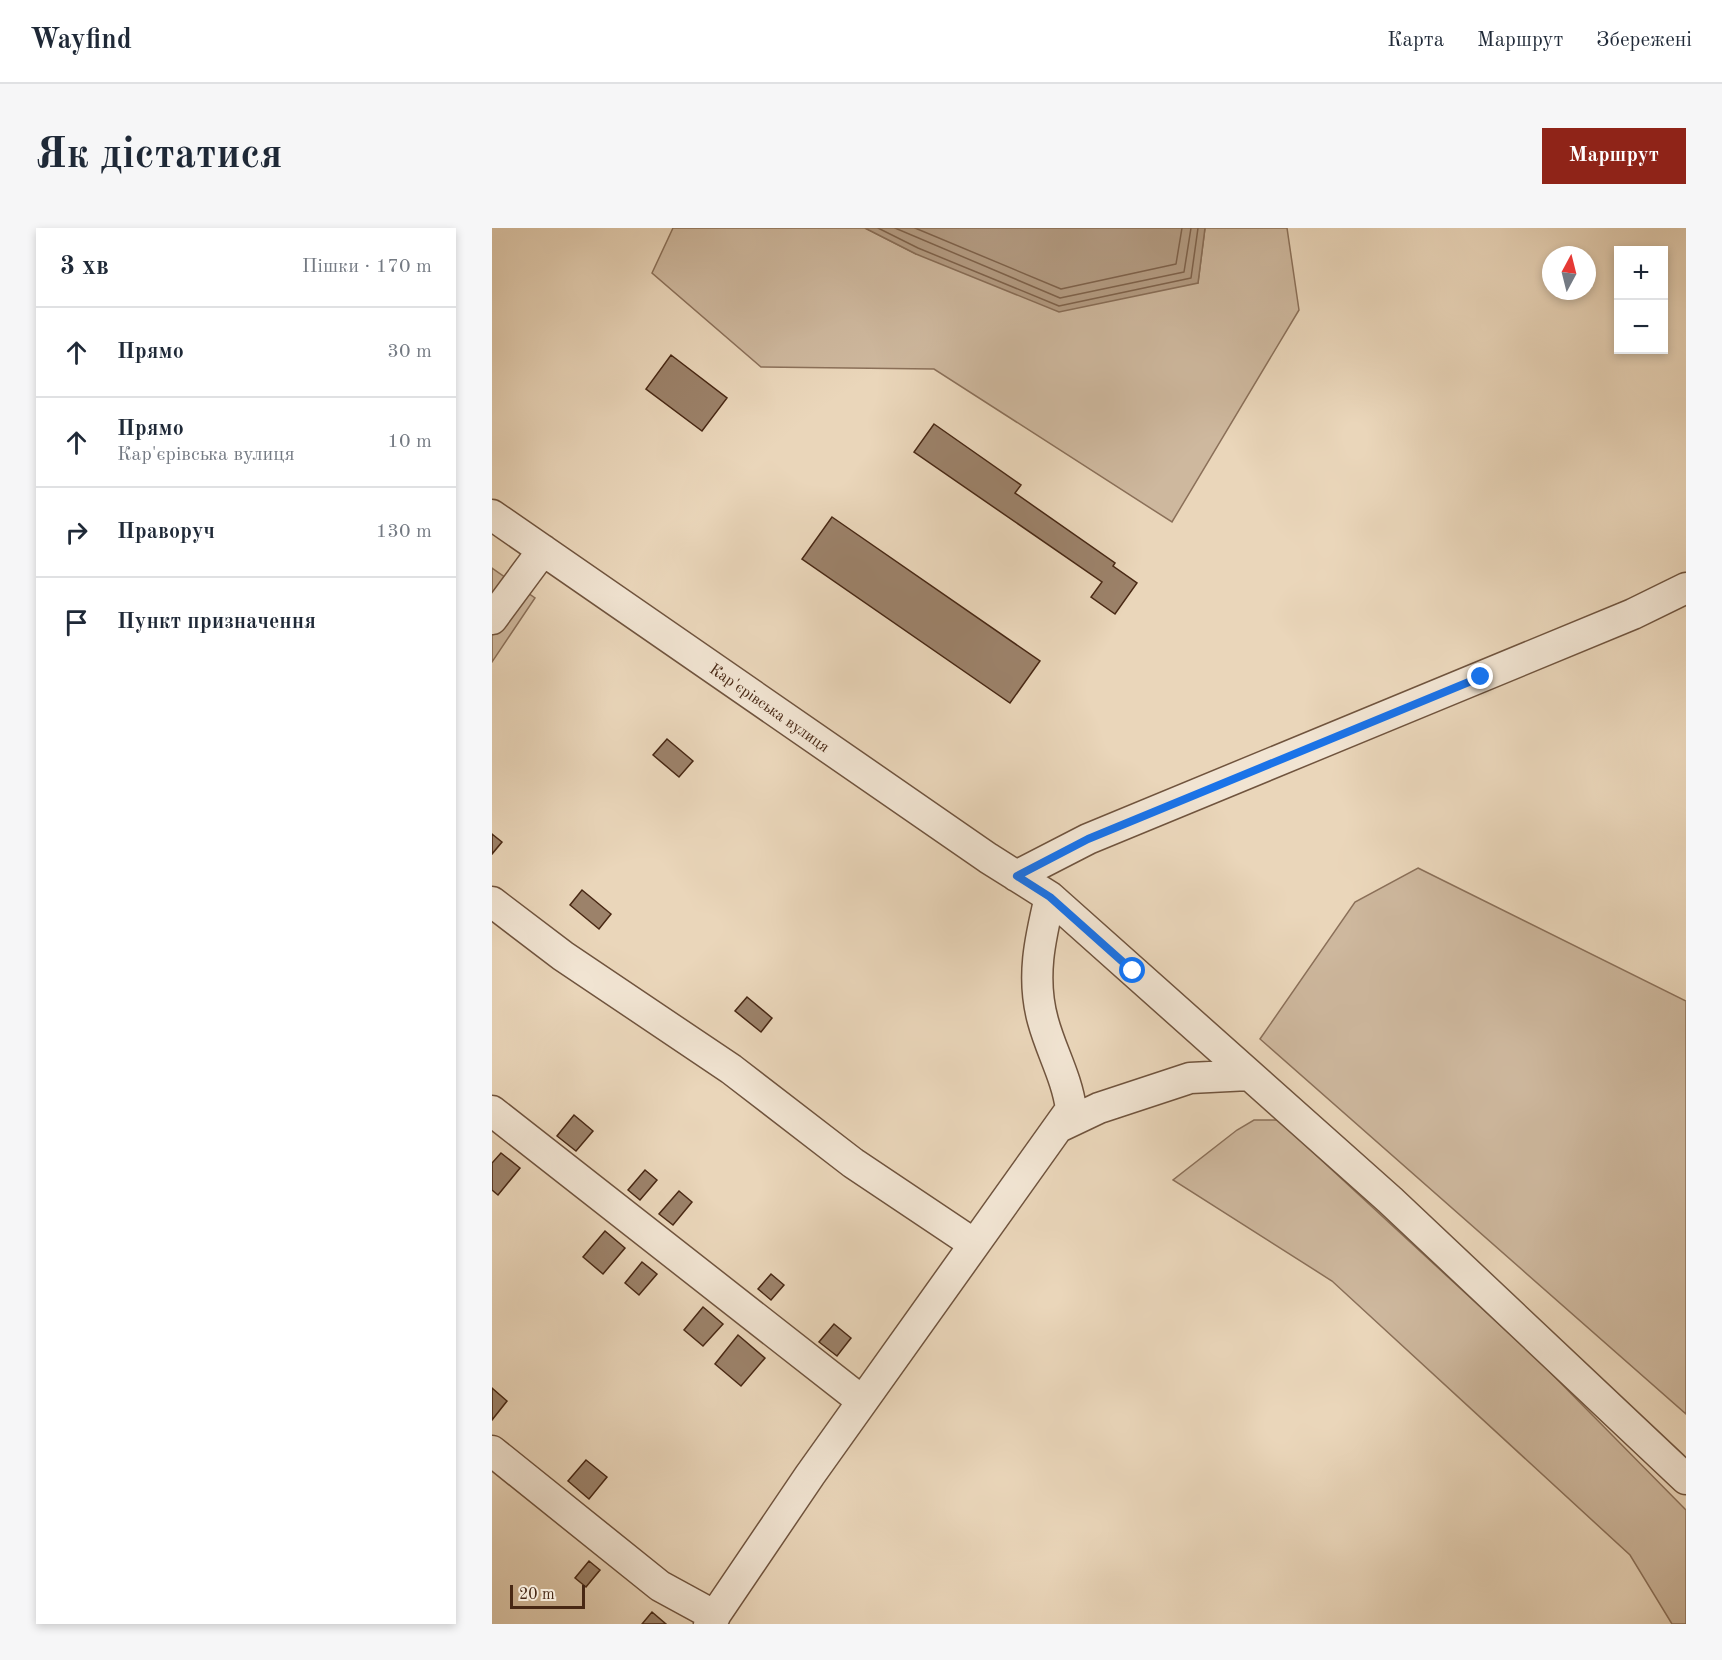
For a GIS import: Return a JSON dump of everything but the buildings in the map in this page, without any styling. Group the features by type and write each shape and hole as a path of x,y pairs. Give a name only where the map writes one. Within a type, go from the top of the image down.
{"street":[{"name":"Кар'єрівська вулиця","path":"492,514 1050,897 1544,1342 1686,1479"},
{"path":"492,619 543,550"},
{"path":"1017,876 1088,839 1633,614 1686,588"},
{"path":"492,1451 660,1586 712,1620 862,1401 1071,1109 1069,1094 1043,1020 1036,989 1037,953 1050,897"},
{"path":"492,902 563,956 731,1070 853,1163 974,1244"},
{"path":"1059,1126 1099,1108 1190,1078 1249,1075"},
{"path":"492,1110 862,1401"}],"shaded area":[{"path":"673,228 865,228 916,254 1198,283 1205,228 1287,228 1299,310 1172,522 934,369 761,367 652,273"},
{"path":"492,568 535,598 492,662"},
{"path":"1418,868 1686,1001 1686,1414 1260,1039 1355,902"},
{"path":"1254,1120 1278,1120 1539,1361 1686,1510 1686,1624 1672,1624 1630,1555 1332,1281 1173,1180 1237,1130"}],"water":[{"path":"865,228 1205,228 1198,283 1059,312 916,254"}],"route":[{"path":"1133,971 1050,897 1017,876 1088,839 1481,677"}]}
